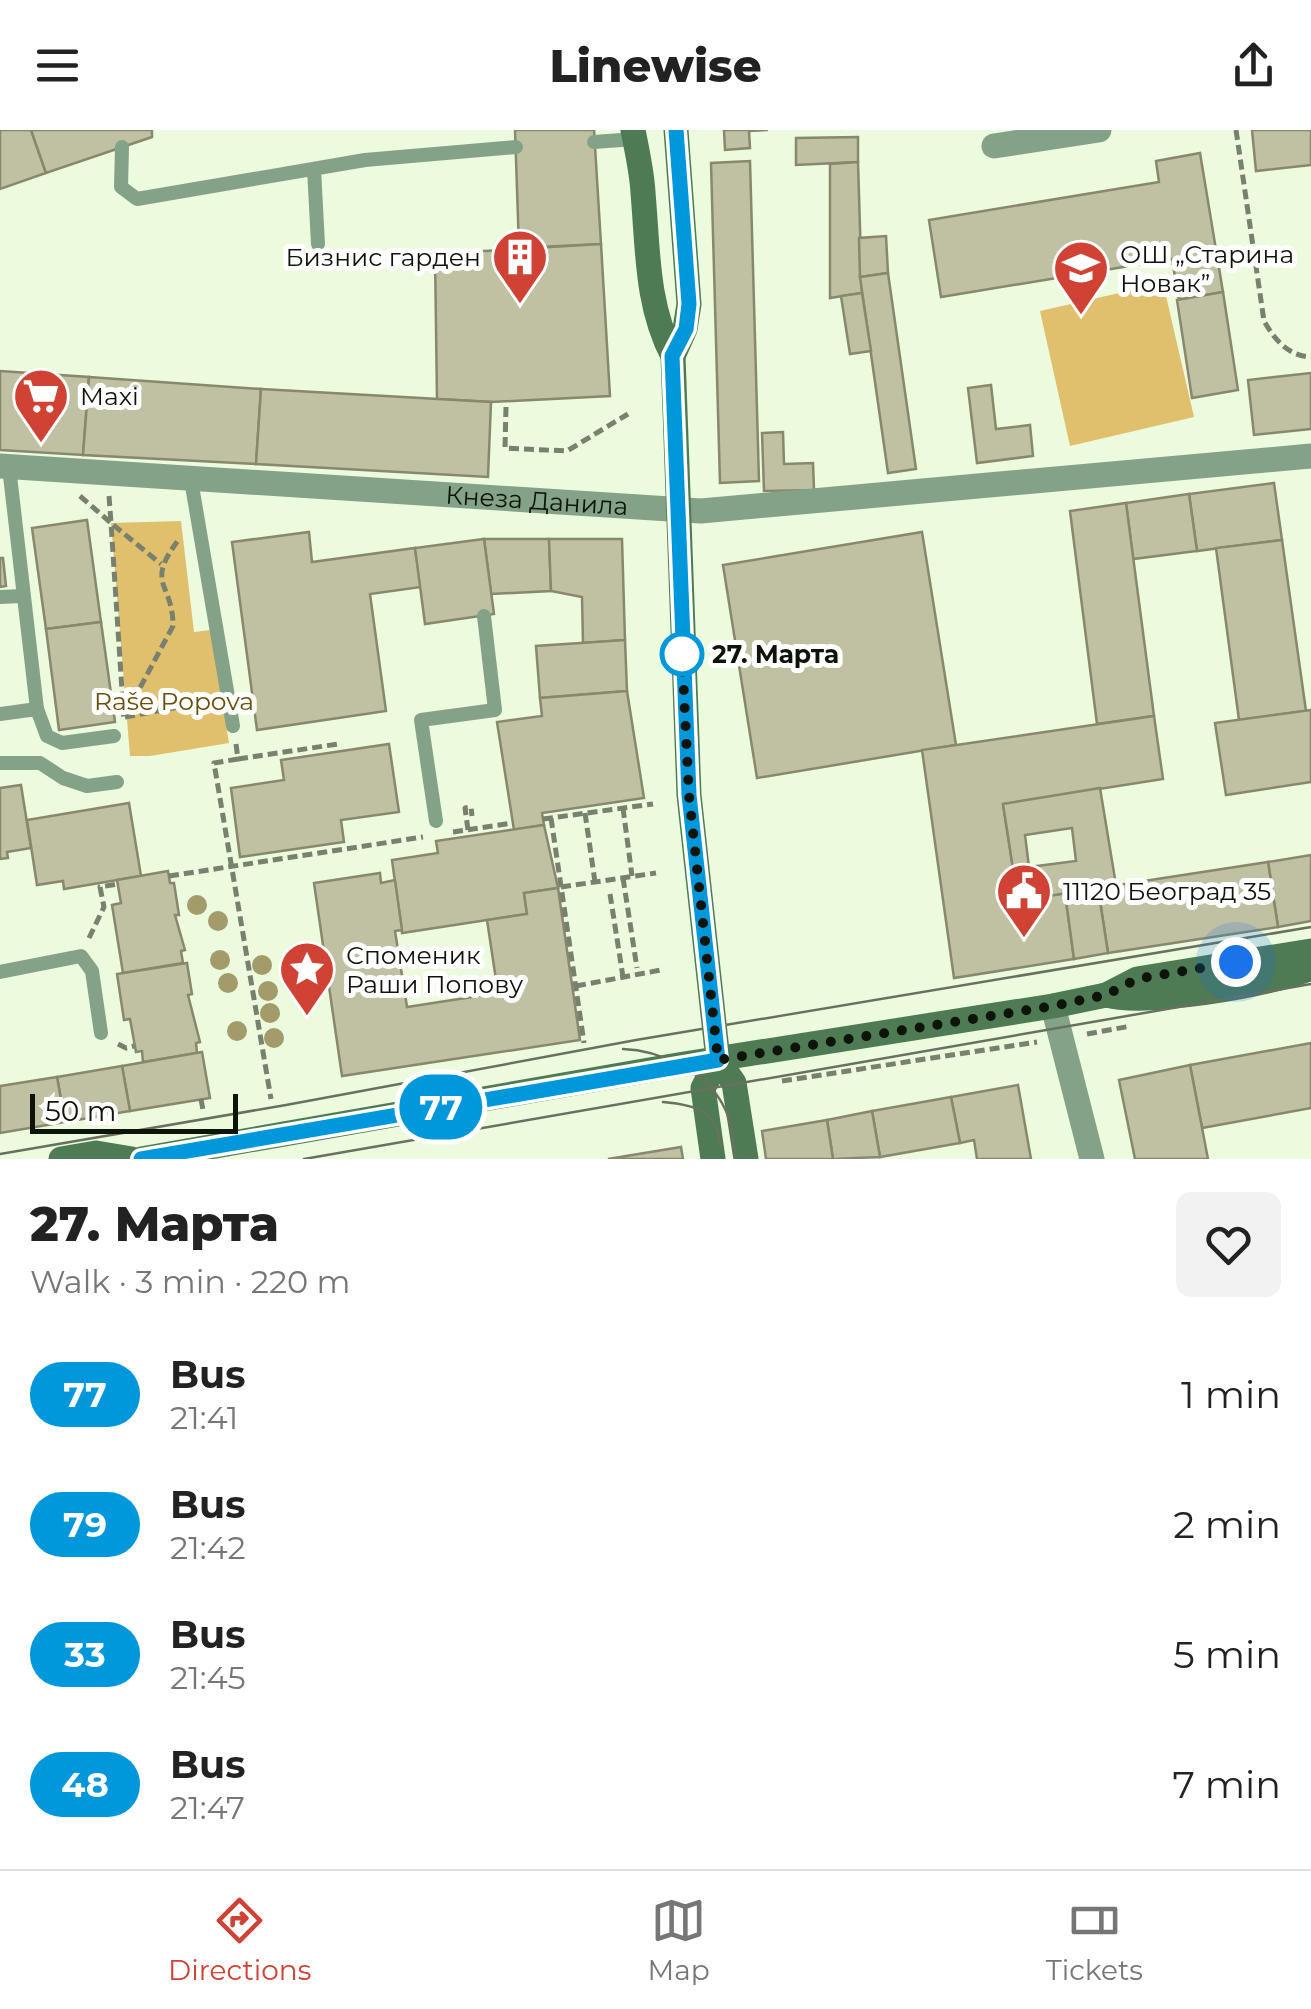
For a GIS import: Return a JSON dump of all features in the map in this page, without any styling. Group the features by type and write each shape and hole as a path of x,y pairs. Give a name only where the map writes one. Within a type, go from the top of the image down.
{"main road":[{"path":"672,356 686,329 689,304 676,130"},
{"path":"634,135 643,186 652,301 672,356 689,795 718,1060 734,1083 746,1159"},
{"path":"141,1159 1053,1006 1106,995 1137,979 1311,951"},
{"path":"1106,995 1141,1000 1288,978 1311,968"},
{"path":"713,1159 703,1088 718,1060"},
{"path":"61,1159 96,1154 132,1159"}],"street":[{"path":"994,146 1098,130"},
{"name":"Кнеза Данила","path":"5,466 701,511 1311,456"},
{"path":"1053,1006 1092,1159"}],"lane":[{"path":"594,142 634,135"},
{"path":"122,146 121,187 138,200 365,160 516,147"},
{"path":"314,169 318,244"},
{"path":"5,466 37,709 47,736 62,743 114,736"},
{"path":"191,480 233,726"},
{"path":"0,598 22,596"},
{"path":"434,828 421,720 496,710 484,616"},
{"path":"0,714 37,709"},
{"path":"0,764 40,763 86,786 117,782"},
{"path":"0,972 81,956 92,970 101,1034"}],"path":[{"path":"1236,130 1264,321 1286,350 1311,358"},
{"path":"506,407 505,448 567,451 628,414"},
{"path":"67,484 162,564"},
{"path":"108,487 125,716 123,726 114,736"},
{"path":"125,716 173,626 162,582 162,564 197,514"},
{"path":"125,716 228,698"},
{"path":"270,1098 214,763 237,756 338,744"},
{"path":"584,1043 547,819 653,804"},
{"path":"468,830 465,808 471,807 472,816"},
{"path":"623,808 632,876"},
{"path":"584,813 595,882"},
{"path":"450,833 513,823"},
{"path":"169,876 434,828"},
{"path":"561,887 656,873"},
{"path":"623,878 636,968"},
{"path":"81,956 104,907 100,887 118,884"},
{"path":"610,894 624,977"},
{"path":"616,932 630,930"},
{"path":"576,986 660,970"},
{"path":"201,1099 204,1110"}],"green space":[{"path":"1163,283 1194,417 1070,446 1040,311"},
{"name":"Raše Popova","path":"181,521 194,632 211,630 229,743 130,756 111,523"}],"building":[{"path":"0,130 31,130 46,173 0,189"},
{"path":"31,130 152,130 152,137 46,173"},
{"path":"515,130 594,130 601,244 519,248"},
{"path":"724,130 768,130 749,131 750,148 725,150"},
{"path":"1252,130 1311,130 1311,165 1256,171"},
{"path":"858,137 858,162 796,165 796,138"},
{"path":"1200,153 1223,292 1179,300 1172,259 941,297 929,220 1159,182 1156,161"},
{"path":"750,161 759,481 720,483 711,163"},
{"path":"858,162 862,293 830,298 830,164"},
{"path":"886,236 888,273 860,277 859,238"},
{"name":"Бизнис гарден","path":"601,244 610,396 491,402 437,399 435,254"},
{"path":"888,273 916,469 888,473 860,277"},
{"path":"1223,292 1238,390 1192,398 1177,300"},
{"path":"862,293 871,351 850,354 841,296"},
{"path":"0,371 89,377 83,455 0,450"},
{"path":"1311,373 1311,429 1254,435 1248,380"},
{"path":"89,377 261,389 256,464 83,455"},
{"path":"991,385 996,429 1030,425 1033,456 977,463 968,388"},
{"path":"261,389 491,402 488,477 256,464"},
{"path":"783,432 784,464 813,463 814,490 764,491 762,433"},
{"path":"1274,483 1282,540 1197,551 1189,494"},
{"path":"1189,494 1197,551 1133,559 1126,503"},
{"path":"1126,503 1154,716 1097,724 1070,511"},
{"path":"87,520 101,622 46,629 32,528"},
{"path":"309,532 312,562 415,548 421,587 370,594 386,711 257,730 232,542"},
{"path":"922,532 956,745 757,778 723,565"},
{"path":"484,539 549,539 551,591 491,594"},
{"path":"484,539 494,614 425,624 415,548"},
{"path":"549,539 622,539 625,640 583,643 582,597 551,591"},
{"path":"1282,540 1306,711 1239,720 1216,548"},
{"path":"0,558 6,586 0,587"},
{"path":"101,622 115,722 59,730 46,629"},
{"path":"625,640 627,691 540,698 536,646"},
{"path":"627,691 644,798 542,813 544,825 514,830 497,722 542,716 540,698"},
{"path":"1311,710 1311,782 1226,795 1215,723"},
{"path":"1154,716 1163,779 1003,804 1018,901 1065,893 1074,959 954,978 922,750"},
{"path":"389,744 399,812 341,820 344,842 240,857 231,788 284,780 281,760"},
{"path":"21,785 31,848 7,852 8,858 0,859 0,788"},
{"path":"1100,788 1116,885 1018,901 1003,804","holes":["1072,828 1076,861 1029,867 1025,835"]},
{"path":"129,803 141,876 64,889 63,881 37,885 27,820"},
{"path":"544,825 558,888 524,893 527,914 402,933 392,860 438,853 436,841"},
{"path":"1311,855 1311,921 1278,927 1268,862"},
{"path":"1268,862 1278,927 1108,953 1098,888"},
{"path":"168,871 170,883 174,883 179,915 175,915 185,950 181,951 183,963 123,973 112,905 121,903 117,880"},
{"path":"380,873 381,883 395,880 402,930 395,931 407,1007 498,993 487,920 527,914 524,893 558,888 580,1040 342,1076 314,883"},
{"path":"1098,888 1108,953 1074,959 1065,893"},
{"path":"187,963 192,994 188,995 200,1042 196,1043 197,1053 143,1062 142,1051 136,1052 130,1019 124,1020 117,974"},
{"path":"1311,1043 1311,1108 1202,1128 1190,1065"},
{"path":"202,1052 210,1098 130,1111 122,1066"},
{"path":"1190,1065 1208,1159 1135,1159 1119,1080"},
{"path":"122,1066 130,1111 65,1122 57,1077"},
{"path":"57,1077 65,1122 0,1133 0,1086"},
{"path":"1018,1085 1031,1159 977,1159 974,1140 960,1143 951,1097"},
{"path":"951,1097 960,1143 880,1157 872,1111"},
{"path":"872,1111 880,1157 833,1159 827,1120"},
{"path":"827,1120 833,1159 766,1159 762,1131"},
{"path":"681,1147 683,1159 608,1159"}],"tram line":[{"path":"0,1154 636,1040 1311,927"},
{"path":"304,1159 1311,984"},
{"path":"623,1049 666,1058 705,1082 726,1111 736,1159"},
{"path":"663,1102 704,1112 715,1126 721,1148"}],"bus line":[{"name":"77","path":"141,1159 718,1060 689,795 682,654 672,356 686,329 689,304 676,130"}],"place":[{"name":"Бизнис гарден","path":"520,306"},
{"name":"ОШ „Старина Новак”","path":"1081,317"},
{"name":"Maxi","path":"41,445"},
{"name":"27. Марта","path":"682,654"},
{"name":"11120 Београд 35","path":"1024,940"},
{"name":"Споменик Раши Попову","path":"307,1018"}],"route":[{"path":"682,654 689,795 718,1060 1053,1006 1106,995 1137,979 1236,962"}]}
